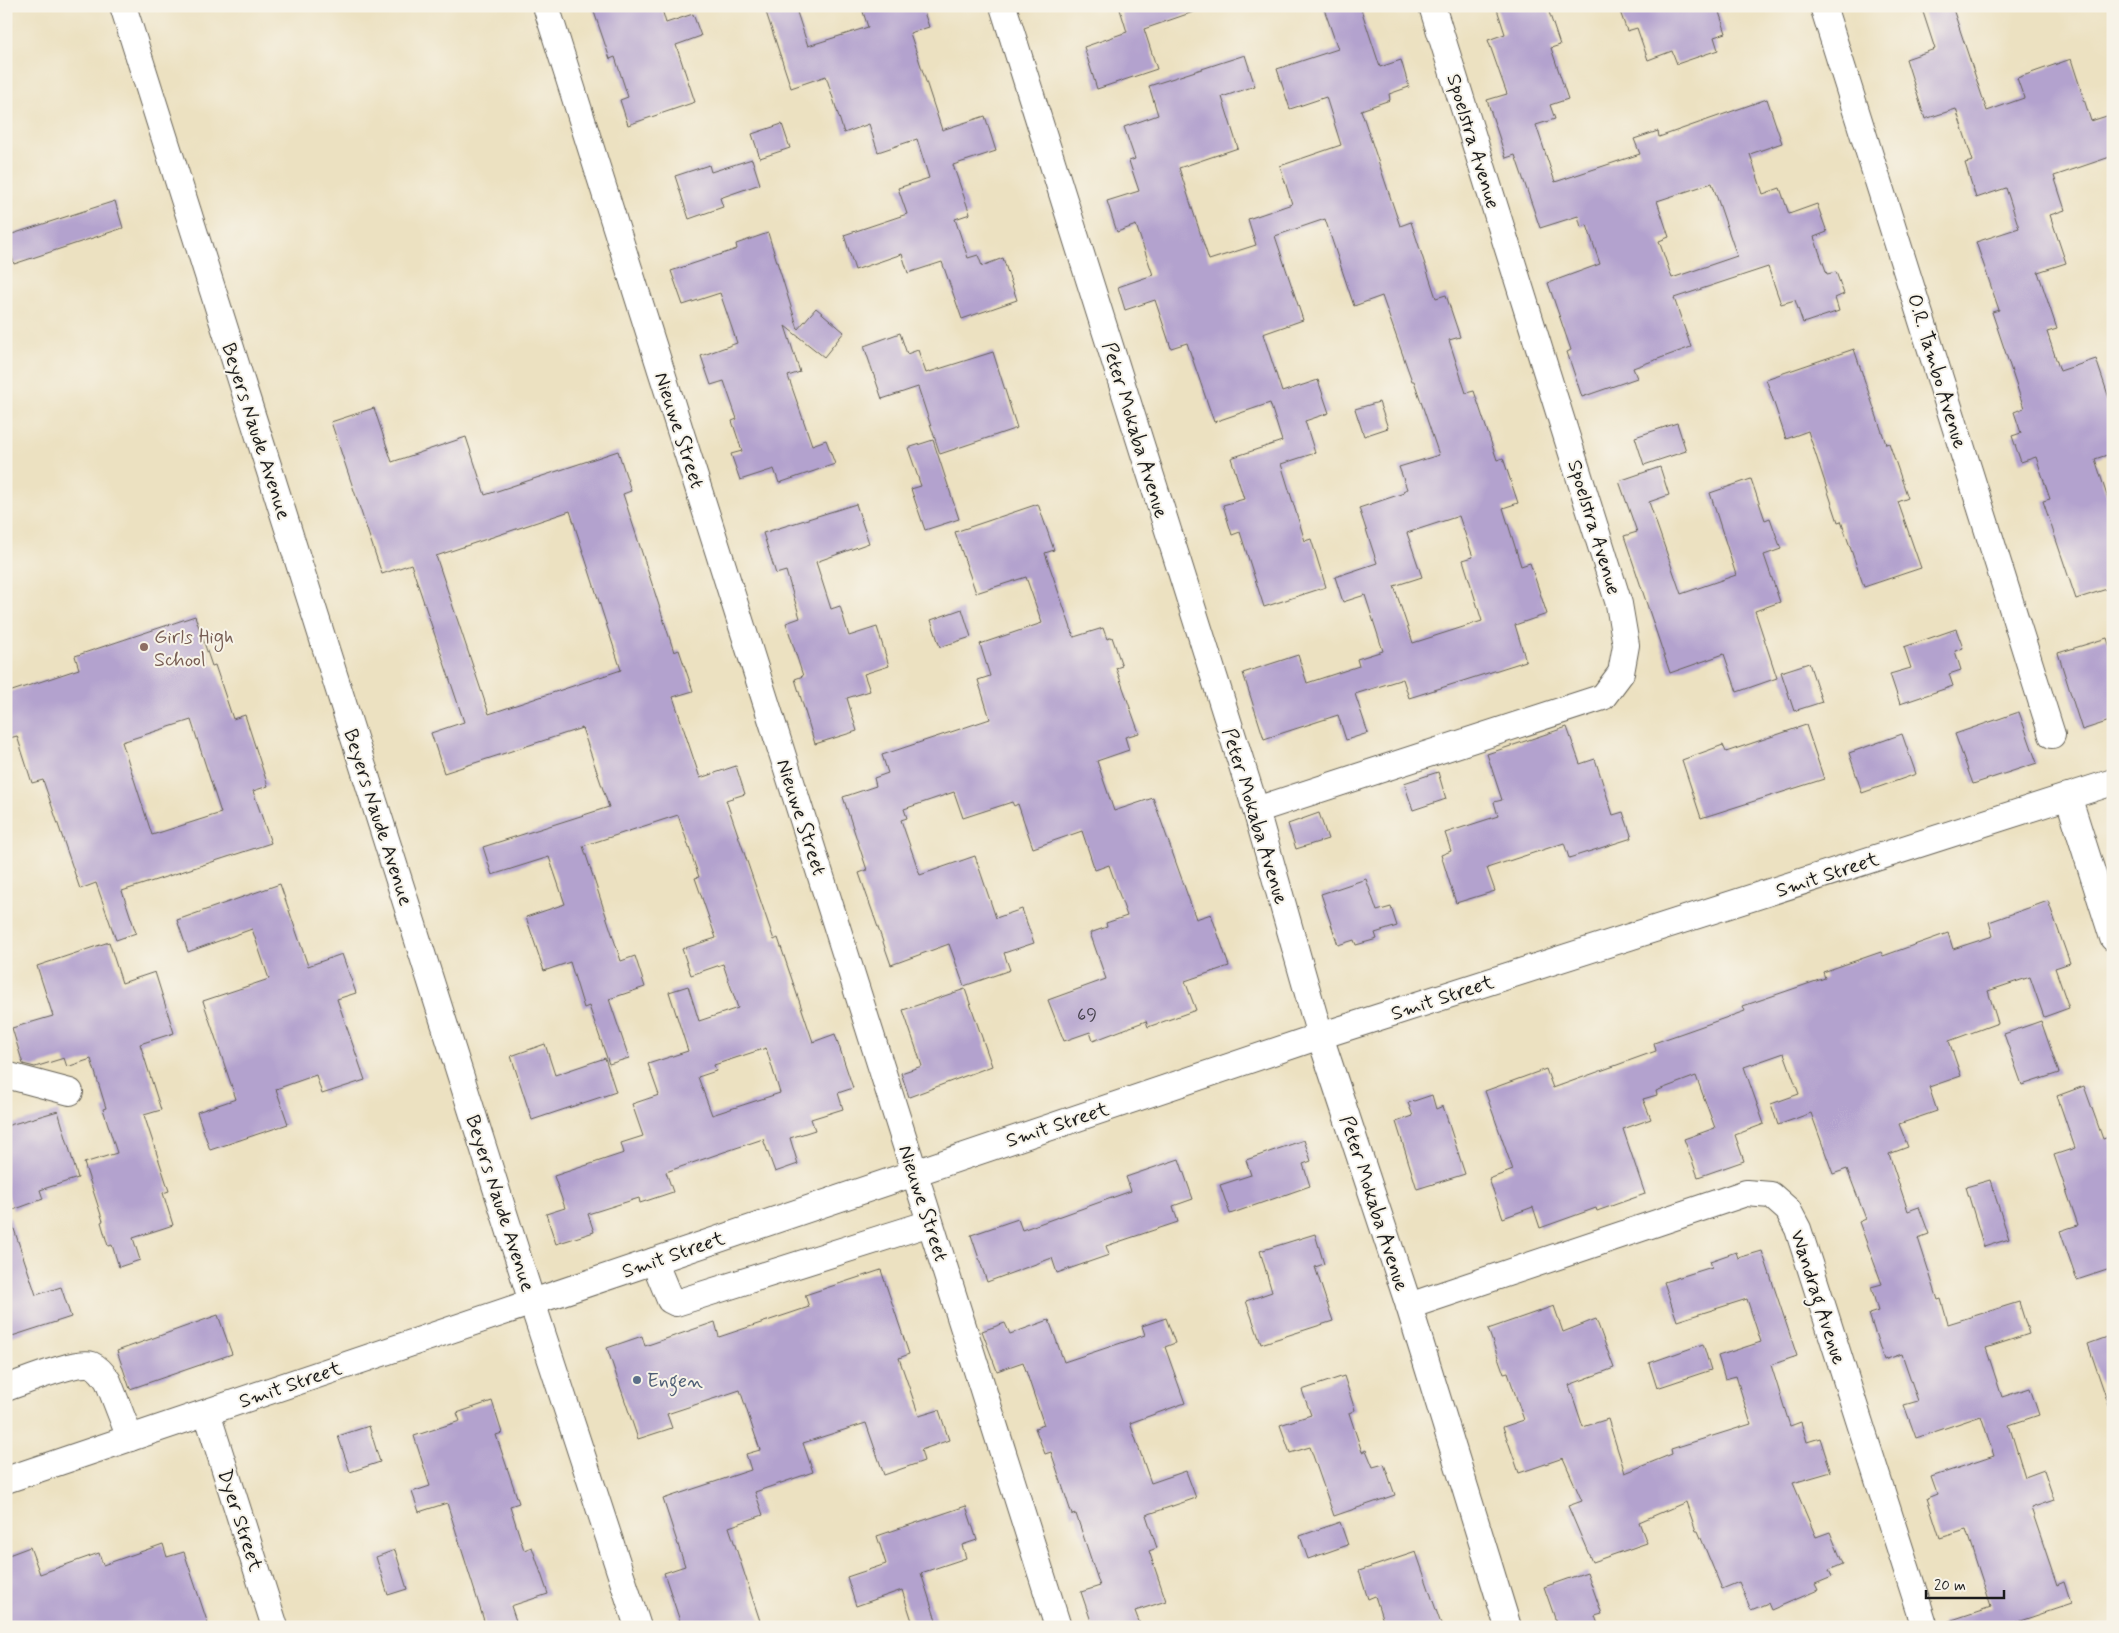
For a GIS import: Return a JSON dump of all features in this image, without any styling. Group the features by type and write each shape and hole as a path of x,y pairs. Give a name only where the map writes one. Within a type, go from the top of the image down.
{"street":[{"name":"Beyers Naude Avenue","path":"123,6 532,1302 638,1627"},
{"name":"Nieuwe Street","path":"546,6 1058,1627"},
{"name":"Peter Mokaba Avenue","path":"1003,6 1256,810 1320,1036 1408,1306 1508,1627"},
{"name":"Spoelstra Avenue","path":"1256,810 1603,697 1621,673 1626,645 1618,604 1432,6"},
{"name":"O.R. Tambo Avenue","path":"1823,6 2052,735"},
{"name":"Smit Street","path":"6,1480 1320,1036 2113,782"},
{"path":"2068,796 2113,938"},
{"path":"6,1076 70,1092"},
{"name":"Wandrag Avenue","path":"1408,1306 1746,1193 1772,1195 1788,1210 1798,1229 1925,1627"},
{"path":"654,1260 670,1300 676,1303 930,1223"},
{"path":"6,1388 77,1364 92,1365 108,1381 130,1438"},
{"name":"Dyer Street","path":"207,1413 275,1627"}],"building":[{"path":"592,6 661,6 666,23 693,14 701,36 676,45 695,102 628,125 620,100 628,97 615,57 610,59"},
{"path":"764,6 795,6 808,46 868,27 863,12 880,6 922,6 929,27 910,33 942,130 985,116 996,151 953,165 970,214 955,219 968,258 978,255 982,266 1003,258 1017,300 962,319 942,262 908,273 902,254 855,270 844,235 907,214 898,188 929,178 917,139 878,152 869,124 844,133 826,76 791,88"},
{"path":"1119,6 1199,6 1199,10 1144,29 1157,69 1097,89 1084,47 1127,32"},
{"path":"1323,6 1360,6 1380,67 1401,60 1409,87 1389,94 1390,100 1361,110 1400,226 1411,222 1436,298 1446,295 1460,337 1449,340 1466,393 1474,391 1497,460 1503,458 1518,503 1503,508 1521,566 1530,563 1547,614 1515,625 1526,661 1409,698 1403,679 1355,694 1368,733 1346,740 1338,715 1264,739 1243,673 1298,655 1307,683 1359,666 1357,659 1383,651 1365,595 1343,602 1335,577 1377,563 1359,508 1404,493 1403,491 1407,489 1399,467 1439,455 1382,296 1354,306 1325,219 1275,236 1303,320 1263,334 1282,392 1318,380 1329,413 1305,421 1315,453 1281,464 1305,541 1311,539 1326,587 1264,607 1240,532 1232,535 1223,505 1244,499 1231,458 1282,441 1270,403 1214,422 1187,343 1171,348 1155,300 1125,310 1118,287 1153,275 1136,225 1117,232 1107,201 1139,191 1129,161 1135,159 1124,127 1158,115 1149,86 1245,55 1255,86 1222,97 1238,148 1179,168 1209,260 1256,245 1248,219 1292,204 1280,166 1341,145 1326,97 1290,109 1277,69 1338,49","holes":["1459,516 1473,557 1463,560 1482,621 1413,643 1394,586 1422,577 1407,533"]},
{"path":"1496,6 1547,6 1560,45 1551,48 1568,99 1550,105 1555,119 1536,125 1555,182 1640,154 1634,139 1658,131 1659,137 1767,99 1782,143 1750,154 1763,194 1780,188 1789,214 1817,204 1827,232 1814,237 1827,274 1836,272 1844,294 1835,298 1839,311 1803,323 1795,300 1781,304 1768,267 1674,298 1691,347 1633,368 1637,378 1582,397 1567,352 1571,350 1548,283 1600,264 1587,225 1581,227 1578,216 1540,228 1515,155 1506,158 1487,100 1507,94 1488,40 1505,34","holes":["1712,183 1737,256 1672,278 1659,241 1669,237 1657,201"]},
{"path":"1618,6 1717,6 1726,33 1714,37 1718,50 1677,64 1672,51 1648,60 1637,28 1627,31"},
{"path":"1921,6 1952,6 1987,111 2024,98 2017,78 2071,59 2091,121 2113,114 2113,156 2054,176 2065,210 2050,215 2066,263 2038,272 2057,329 2047,332 2060,371 2096,359 2113,410 2113,453 2095,459 2113,514 2113,587 2076,599 2043,501 2050,499 2036,457 2021,462 2012,436 2021,433 2014,412 2024,408 1992,312 1999,310 1976,242 2019,228 2006,188 1976,198 1965,163 1973,161 1956,109 1925,119 1906,59 1935,49"},
{"path":"782,124 790,148 760,158 752,134"},
{"path":"752,159 760,184 720,198 723,207 689,219 675,176 709,165 711,172"},
{"path":"115,201 123,228 14,264 6,236"},
{"path":"768,233 798,329 816,308 844,332 824,357 785,326 800,372 788,376 812,445 826,440 835,464 779,483 774,469 740,480 731,454 742,451 732,421 737,419 724,381 711,385 701,356 737,343 720,293 683,305 671,271 737,249 736,244"},
{"path":"900,333 907,354 918,350 926,373 993,352 1017,428 940,454 918,387 882,399 864,346"},
{"path":"1854,349 1886,444 1889,443 1908,498 1898,502 1921,568 1864,587 1841,521 1838,522 1808,431 1786,439 1766,379"},
{"path":"1379,402 1388,428 1364,436 1355,409"},
{"path":"374,408 392,462 466,437 485,495 618,451 631,491 623,494 674,652 679,650 693,691 673,697 700,778 736,766 745,794 726,800 774,940 778,938 813,1042 835,1034 853,1088 838,1093 843,1109 811,1119 815,1130 790,1138 798,1164 775,1172 763,1139 666,1172 673,1192 640,1203 639,1198 588,1214 594,1232 556,1244 546,1214 565,1208 554,1176 624,1153 621,1143 643,1136 632,1104 659,1095 648,1064 688,1051 669,992 688,986 699,1021 738,1008 723,964 691,975 682,949 716,938 695,878 699,877 678,815 583,846 621,961 635,956 645,987 609,999 629,1058 609,1064 589,1006 584,1008 570,962 544,971 526,917 565,904 549,857 492,875 483,847 609,807 582,728 444,773 431,733 464,722 411,564 382,574 331,422","holes":["570,511 621,670 489,714 436,556","766,1048 780,1093 712,1115 698,1077 716,1071 714,1065"]},
{"path":"1677,423 1686,451 1644,465 1635,437"},
{"path":"933,440 959,519 925,530 911,489 921,486 908,448"},
{"path":"1660,467 1669,495 1649,502 1681,594 1736,575 1710,493 1751,479 1765,520 1770,518 1781,549 1764,555 1780,602 1755,611 1777,678 1737,692 1724,654 1670,673 1624,536 1637,532 1619,481"},
{"path":"856,504 869,543 816,562 831,609 840,606 849,636 877,627 889,666 864,674 870,691 847,698 857,731 815,744 795,679 803,676 786,623 800,618 786,571 776,574 763,533"},
{"path":"1038,504 1054,550 1045,553 1074,637 1103,628 1107,639 1112,637 1122,666 1116,668 1139,733 1125,737 1129,750 1097,761 1114,811 1153,798 1196,919 1211,914 1229,966 1185,981 1196,1010 1148,1027 1146,1021 1093,1041 1090,1032 1064,1041 1048,1000 1106,979 1090,933 1107,927 1106,923 1127,916 1109,865 1095,870 1082,831 1033,848 1018,804 1014,806 1012,802 963,818 954,792 904,809 907,818 901,820 920,875 975,856 996,918 1022,909 1034,943 1004,953 1010,970 964,986 949,944 891,965 859,873 867,870 843,797 876,786 874,778 888,773 882,755 990,719 978,680 990,676 980,644 1042,623 1026,577 976,593 955,532"},
{"path":"962,609 971,637 940,647 931,620"},
{"path":"195,616 212,666 215,665 233,719 245,715 268,786 253,791 271,843 122,891 136,933 116,940 96,883 80,889 43,780 32,783 17,736 6,739 6,693 79,669 75,656","holes":["191,720 221,813 152,835 122,742"]},
{"path":"1956,629 1963,648 1955,651 1961,670 1949,674 1953,686 1900,704 1890,674 1911,668 1904,647"},
{"path":"2107,638 2113,657 2113,720 2082,730 2058,653"},
{"path":"1809,663 1822,702 1794,711 1781,672"},
{"path":"2019,712 2037,763 1973,784 1955,734"},
{"path":"1806,725 1824,779 1701,818 1682,760 1723,745 1726,752"},
{"path":"1567,727 1580,764 1595,759 1613,815 1623,812 1632,838 1569,858 1564,843 1487,868 1495,891 1456,903 1441,855 1451,851 1445,833 1498,816 1494,802 1502,800 1487,754"},
{"path":"1902,734 1916,774 1862,793 1849,753"},
{"path":"1438,772 1446,799 1413,810 1404,783"},
{"path":"1319,813 1328,839 1296,849 1288,824"},
{"path":"1366,879 1377,911 1391,907 1397,926 1375,933 1377,939 1356,945 1354,940 1338,945 1321,894"},
{"path":"280,884 308,966 342,954 356,993 337,999 365,1080 322,1094 316,1075 276,1089 288,1124 210,1150 197,1112 236,1099 203,1001 269,979 252,929 188,952 177,920"},
{"path":"2048,901 2070,963 2055,968 2069,1008 2044,1017 2030,977 1988,991 1998,1023 1949,1041 1961,1076 1929,1087 1937,1111 1899,1124 1908,1147 1889,1154 1908,1211 1919,1207 1929,1234 1918,1238 1938,1300 1941,1299 1948,1324 2019,1302 2029,1334 1986,1348 2002,1397 2030,1388 2039,1415 2009,1425 2025,1477 2044,1470 2054,1500 2031,1508 2057,1585 2064,1582 2071,1604 2002,1627 1943,1627 1943,1623 1991,1607 1966,1530 1940,1538 1927,1498 1937,1494 1931,1477 1994,1456 1981,1416 1916,1438 1904,1405 1918,1401 1902,1354 1884,1360 1869,1314 1878,1311 1871,1287 1882,1284 1859,1222 1866,1219 1847,1169 1833,1174 1811,1113 1778,1125 1771,1104 1799,1094 1784,1053 1744,1067 1764,1124 1735,1135 1744,1161 1698,1177 1684,1139 1715,1128 1696,1076 1656,1091 1657,1095 1643,1099 1651,1119 1623,1129 1645,1194 1597,1211 1596,1208 1540,1228 1533,1207 1503,1218 1489,1179 1513,1170 1485,1091 1546,1069 1553,1088 1656,1051 1654,1043 1745,1011 1743,1006 1825,978 1823,972 1881,952 1883,956 1948,933 1953,949 1993,936 1989,922"},
{"path":"109,942 122,983 155,972 174,1033 140,1044 161,1110 144,1115 169,1191 163,1193 173,1225 133,1238 140,1260 119,1267 112,1245 108,1246 101,1222 103,1221 84,1163 117,1153 103,1109 106,1108 91,1059 67,1067 64,1058 35,1067 23,1064 12,1028 53,1016 37,966"},
{"path":"965,989 992,1066 909,1097 901,1073 922,1066 903,1010"},
{"path":"2041,1021 2059,1073 2022,1085 2004,1034"},
{"path":"545,1044 555,1075 605,1058 616,1092 532,1120 511,1056"},
{"path":"2084,1086 2103,1139 2109,1137 2113,1149 2113,1268 2077,1280 2060,1231 2078,1225 2054,1155 2075,1148 2057,1096"},
{"path":"1432,1095 1436,1109 1443,1106 1465,1174 1417,1189 1396,1122 1413,1116 1408,1103"},
{"path":"58,1111 78,1178 40,1190 43,1199 13,1210 6,1190 6,1126"},
{"path":"1304,1140 1311,1161 1303,1164 1310,1186 1230,1214 1220,1185 1251,1175 1246,1160"},
{"path":"1179,1159 1193,1199 1173,1206 1178,1222 1106,1246 1109,1255 1057,1273 1052,1258 987,1282 971,1235 1018,1219 1022,1230 1131,1191 1126,1177"},
{"path":"1990,1180 2009,1239 1984,1247 1966,1187"},
{"path":"10,1217 36,1295 61,1287 71,1317 6,1338 6,1218"},
{"path":"1315,1234 1324,1264 1315,1267 1333,1321 1261,1344 1246,1301 1272,1292 1260,1251"},
{"path":"1762,1251 1797,1356 1771,1365 1790,1426 1801,1422 1807,1442 1820,1438 1831,1472 1793,1483 1816,1537 1830,1532 1843,1564 1829,1570 1832,1577 1815,1584 1818,1590 1771,1610 1768,1603 1751,1610 1739,1582 1722,1589 1698,1531 1696,1531 1686,1502 1639,1522 1647,1543 1592,1562 1568,1506 1582,1501 1563,1458 1519,1473 1503,1427 1524,1420 1508,1373 1504,1374 1488,1329 1554,1306 1563,1332 1596,1319 1614,1368 1569,1385 1583,1427 1608,1419 1625,1473 1672,1454 1671,1449 1751,1424 1736,1376 1725,1379 1718,1356 1761,1342 1747,1299 1677,1321 1664,1282 1712,1267 1710,1261 1736,1252 1738,1258"},
{"path":"881,1270 909,1354 899,1358 919,1416 939,1410 949,1440 921,1450 924,1461 884,1475 866,1423 803,1443 813,1472 755,1492 763,1515 729,1527 762,1627 682,1627 664,1573 685,1566 663,1499 751,1470 746,1454 760,1450 740,1390 667,1414 672,1428 638,1439 607,1348 642,1336 645,1346 715,1322 719,1337 809,1307 805,1295"},
{"path":"218,1315 232,1354 130,1389 117,1351"},
{"path":"1166,1318 1175,1343 1165,1347 1185,1403 1130,1423 1151,1483 1186,1471 1196,1498 1146,1515 1157,1548 1149,1551 1166,1601 1135,1611 1141,1627 1093,1627 1081,1592 1100,1586 1076,1514 1072,1515 1051,1452 1045,1454 1035,1428 1044,1425 1023,1362 997,1371 982,1331 1005,1323 1010,1334 1049,1320 1064,1362 1145,1335 1142,1326"},
{"path":"2113,1335 2113,1405 2109,1406 2088,1344"},
{"path":"1703,1344 1711,1370 1657,1388 1649,1363"},
{"path":"1344,1376 1355,1410 1349,1413 1362,1452 1366,1450 1373,1467 1384,1464 1395,1495 1334,1516 1310,1447 1290,1453 1280,1425 1311,1415 1302,1390"},
{"path":"492,1401 502,1433 496,1435 519,1503 510,1506 524,1550 532,1547 548,1594 511,1606 518,1627 486,1627 447,1503 419,1512 412,1492 430,1486 414,1436 460,1421 457,1413"},
{"path":"369,1426 380,1462 350,1472 338,1436"},
{"path":"966,1506 977,1540 962,1545 966,1558 921,1573 938,1627 914,1627 902,1590 856,1606 847,1577 886,1564 877,1536"},
{"path":"1340,1522 1348,1545 1308,1559 1300,1536"},
{"path":"163,1544 167,1557 184,1552 209,1627 6,1627 6,1556 30,1547 40,1574 99,1553 103,1565"},
{"path":"395,1550 407,1589 388,1595 376,1557"},
{"path":"1416,1552 1442,1627 1385,1627 1375,1596 1368,1599 1359,1571"},
{"path":"1587,1572 1602,1614 1595,1616 1599,1627 1558,1627 1544,1587"}],"place":[{"name":"Girls High School","path":"144,647"},
{"name":"Engen","path":"637,1380"}]}
